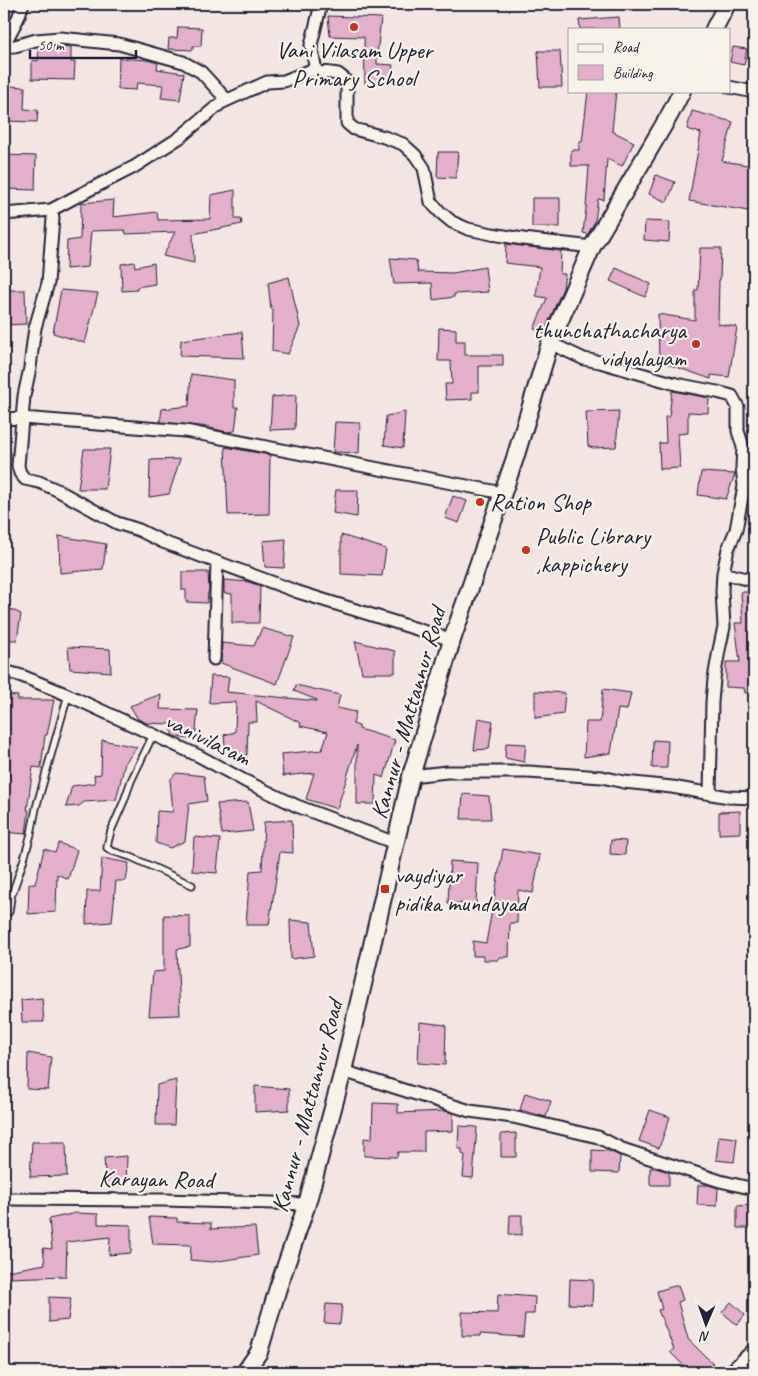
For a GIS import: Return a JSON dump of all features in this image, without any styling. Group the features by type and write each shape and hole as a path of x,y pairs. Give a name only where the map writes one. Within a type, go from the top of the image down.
{"main road":[{"path":"715,28 727,4"},
{"name":"Kannur - Mattannur Road","path":"245,1372 259,1352 278,1288 308,1204 343,1071 410,776 452,640 503,493 550,343 592,247 681,92"}],"street":[{"path":"4,46 23,4"},
{"path":"316,71 312,45 321,4"},
{"path":"4,46 60,38 120,44 183,62 201,72 227,100"},
{"path":"4,214 51,210 134,167 179,138 227,100 267,82 284,81 316,71 338,74 347,81 347,123 354,129 403,144 415,155 424,168 431,202 452,222 468,229 492,234 592,247"},
{"path":"730,86 754,92"},
{"path":"51,210 53,218 48,283 35,328 24,396 18,466 20,473 25,479 57,490 117,523 139,530 163,542 298,592 452,640"},
{"path":"550,343 584,359 676,384 732,396 738,408 738,431 743,447 742,467 749,485 736,530 728,549 723,573 724,627 718,650 713,686 710,793"},
{"path":"4,419 22,418 185,431 503,493"},
{"path":"214,659 217,562"},
{"path":"723,573 754,581"},
{"name":"vanivilasam","path":"4,670 68,695 199,756 297,806 395,843"},
{"path":"410,776 447,772 528,772 602,777 728,797 754,798"},
{"path":"343,1071 470,1112 512,1117 598,1137 622,1149 647,1158 720,1181 754,1189"},
{"name":"Karayan Road","path":"4,1199 164,1200 308,1204"},
{"path":"730,1372 754,1349"}],"lane":[{"path":"9,912 11,897 24,859 36,808 68,695"},
{"path":"153,735 131,781 109,836 107,848 192,885"}],"building":[{"path":"328,16 381,18 377,64 393,65 390,83 365,84 364,37 330,36"},
{"path":"619,17 620,28 580,28 579,20"},
{"path":"178,27 202,28 201,46 193,46 193,50 168,49 169,38 177,38"},
{"path":"39,47 71,47 71,62 75,62 74,80 32,79 32,60 38,61"},
{"path":"733,47 747,49 744,65 730,62"},
{"path":"538,51 560,51 562,87 540,87"},
{"path":"119,58 147,60 158,63 157,69 184,73 180,100 161,98 163,85 137,83 136,90 118,89"},
{"path":"9,86 25,87 24,109 38,110 37,122 4,121 4,103 8,104"},
{"path":"588,92 616,92 612,131 634,142 622,166 607,159 604,200 598,199 595,221 588,234 583,233 589,166 571,166 571,150 579,150 579,142 582,142"},
{"path":"692,111 733,122 722,161 754,166 754,212 689,201 701,133 687,129"},
{"path":"438,152 458,152 456,178 437,177"},
{"path":"4,155 36,156 35,190 4,189"},
{"path":"656,175 675,182 667,202 649,194"},
{"path":"235,190 235,219 241,219 242,224 193,234 194,263 163,256 175,232 126,234 125,230 91,231 88,267 66,269 67,241 80,239 81,203 114,200 113,217 157,212 158,220 210,219 211,195"},
{"path":"532,198 560,198 560,227 532,227"},
{"path":"645,221 670,222 669,242 644,240"},
{"path":"506,244 561,251 560,274 565,274 563,288 544,333 534,329 547,298 536,296 540,267 505,263"},
{"name":"thunchathacharya vidyalayam","path":"700,248 721,248 718,324 737,327 729,377 711,375 711,379 659,361 658,314 695,320 695,290 698,290"},
{"path":"390,258 416,260 418,272 453,273 485,267 488,292 454,294 454,297 433,300 432,283 394,284"},
{"path":"134,262 135,267 154,263 155,284 137,287 137,290 122,291 121,264"},
{"path":"616,268 651,284 645,297 610,281"},
{"path":"289,277 300,326 288,354 272,351 273,310 271,309 268,283"},
{"path":"4,290 25,290 26,324 5,325"},
{"path":"61,290 98,293 85,343 53,333"},
{"path":"439,328 456,329 456,341 465,341 465,355 503,355 503,366 479,366 479,392 472,392 472,399 446,400 445,384 452,384 451,361 438,361"},
{"path":"242,332 244,358 180,356 181,340"},
{"path":"191,374 234,380 234,407 238,407 235,431 227,432 210,427 160,422 162,409 189,406"},
{"path":"672,391 709,398 708,413 688,412 688,433 678,434 680,468 660,469 659,443 666,443 665,417 669,417"},
{"path":"296,395 295,429 270,430 272,397"},
{"path":"619,411 616,447 593,448 588,446 586,412"},
{"path":"405,412 403,448 384,445 386,416"},
{"path":"335,422 360,423 359,453 333,452"},
{"path":"225,447 270,455 269,514 228,515"},
{"path":"84,449 110,449 105,489 78,489"},
{"path":"180,459 169,494 149,497 150,460"},
{"path":"701,472 735,474 726,499 698,495"},
{"path":"336,490 358,490 357,517 333,513"},
{"path":"453,496 467,501 459,523 445,518"},
{"path":"341,535 386,549 382,576 341,574"},
{"path":"59,536 106,544 103,569 60,573"},
{"path":"286,539 284,568 265,567 263,541"},
{"path":"182,572 208,572 209,592 207,603 186,602 186,590 182,590"},
{"path":"224,580 249,582 260,586 259,623 232,623 232,594 224,593"},
{"path":"741,592 754,592 752,692 745,693 744,688 726,687 726,662 740,662 735,623 743,623"},
{"path":"4,606 21,614 17,640 4,640"},
{"path":"262,628 294,637 277,684 221,663 222,643 254,646"},
{"path":"355,641 395,651 395,673 362,673"},
{"path":"68,647 110,649 111,672 70,669"},
{"path":"211,676 229,677 227,692 317,701 294,691 296,685 340,695 337,708 356,712 353,724 359,726 359,729 395,740 384,778 376,775 375,804 357,804 357,745 337,809 306,799 314,773 283,776 281,754 322,750 328,732 300,726 301,723 256,701 257,722 248,722 247,755 226,755 224,735 235,732 236,702 209,703"},
{"path":"603,689 631,693 627,710 618,709 611,753 584,757 586,722 600,722"},
{"path":"535,691 565,693 563,714 535,718"},
{"path":"161,694 160,709 198,710 195,740 172,735 171,724 147,723 138,719 130,706"},
{"path":"4,695 18,696 17,700 54,700 47,735 45,735 41,768 33,767 26,834 4,832 4,802 7,802 10,759 4,759"},
{"path":"478,718 493,721 489,749 474,750"},
{"path":"102,740 137,747 125,763 116,800 84,802 79,806 66,807 72,786 95,783 94,775 101,774"},
{"path":"653,740 668,741 667,768 652,768"},
{"path":"506,743 526,744 524,762 505,758"},
{"path":"176,773 204,776 207,801 189,804 185,841 170,848 156,843 157,811 173,812 170,780"},
{"path":"463,794 489,796 491,819 461,819"},
{"path":"248,802 253,831 222,834 217,804"},
{"path":"740,811 740,833 719,834 719,812"},
{"path":"292,820 293,853 280,852 269,925 246,925 250,871 262,870 264,822"},
{"path":"194,837 220,839 217,873 192,871"},
{"path":"611,840 626,841 625,855 610,854"},
{"path":"59,843 77,850 68,879 57,874 56,912 28,914 29,884 35,884 44,849 55,852"},
{"path":"503,849 540,855 533,893 518,890 517,923 510,923 509,957 499,957 498,960 483,960 483,956 473,956 473,941 486,943"},
{"path":"102,858 129,863 126,881 116,881 112,922 86,924 87,891 100,891"},
{"path":"450,861 478,863 476,904 448,903"},
{"path":"164,915 190,916 190,947 177,949 180,1015 149,1016 153,972 164,971"},
{"path":"290,920 311,922 314,956 291,959"},
{"path":"42,998 44,1022 22,1022 21,1000"},
{"path":"420,1022 446,1025 445,1065 418,1063"},
{"path":"28,1053 51,1057 48,1090 27,1089"},
{"path":"176,1080 174,1125 156,1125 157,1085"},
{"path":"255,1086 289,1089 289,1110 255,1112"},
{"path":"525,1093 551,1101 546,1117 520,1110"},
{"path":"373,1103 398,1104 398,1113 445,1111 453,1113 453,1131 424,1132 424,1152 398,1152 397,1157 364,1156 364,1138 372,1139"},
{"path":"650,1110 670,1117 659,1148 639,1141"},
{"path":"459,1126 477,1127 473,1178 463,1177 465,1155 462,1154 462,1149 458,1149"},
{"path":"516,1133 516,1157 501,1157 501,1134"},
{"path":"719,1136 737,1138 734,1162 716,1160"},
{"path":"32,1142 66,1142 67,1176 30,1177"},
{"path":"592,1150 609,1151 620,1156 619,1173 592,1172"},
{"path":"127,1156 126,1186 106,1186 104,1158"},
{"path":"650,1168 669,1172 669,1185 650,1185"},
{"path":"698,1185 709,1185 718,1188 717,1206 697,1205"},
{"path":"754,1205 754,1228 737,1228 737,1206"},
{"path":"76,1213 98,1214 98,1224 131,1225 131,1253 109,1255 110,1237 67,1242 66,1276 8,1278 7,1271 45,1264 43,1248 52,1249 49,1219"},
{"path":"510,1215 522,1215 522,1235 509,1234"},
{"path":"149,1217 177,1218 177,1222 211,1223 211,1229 255,1227 258,1255 212,1262 190,1260 191,1245 153,1244"},
{"path":"570,1279 593,1280 592,1305 569,1304"},
{"path":"678,1285 683,1300 678,1302 688,1339 713,1363 706,1372 690,1372 670,1352 674,1349 658,1310 662,1309 657,1291"},
{"path":"498,1294 535,1297 534,1314 525,1314 523,1337 480,1334 480,1336 462,1336 462,1312 497,1313"},
{"path":"49,1297 71,1298 68,1320 49,1322"},
{"path":"731,1302 745,1315 737,1325 722,1312"},
{"path":"326,1304 342,1305 340,1324 324,1323"}],"place":[{"name":"Vani Vilasam Upper Primary School","path":"354,27"},
{"name":"thunchathacharya vidyalayam","path":"696,344"},
{"name":"Ration Shop","path":"480,502"},
{"name":"Public Library ,kappichery","path":"526,550"},
{"name":"vaydiyar pidika mundayad","path":"385,889"}]}
